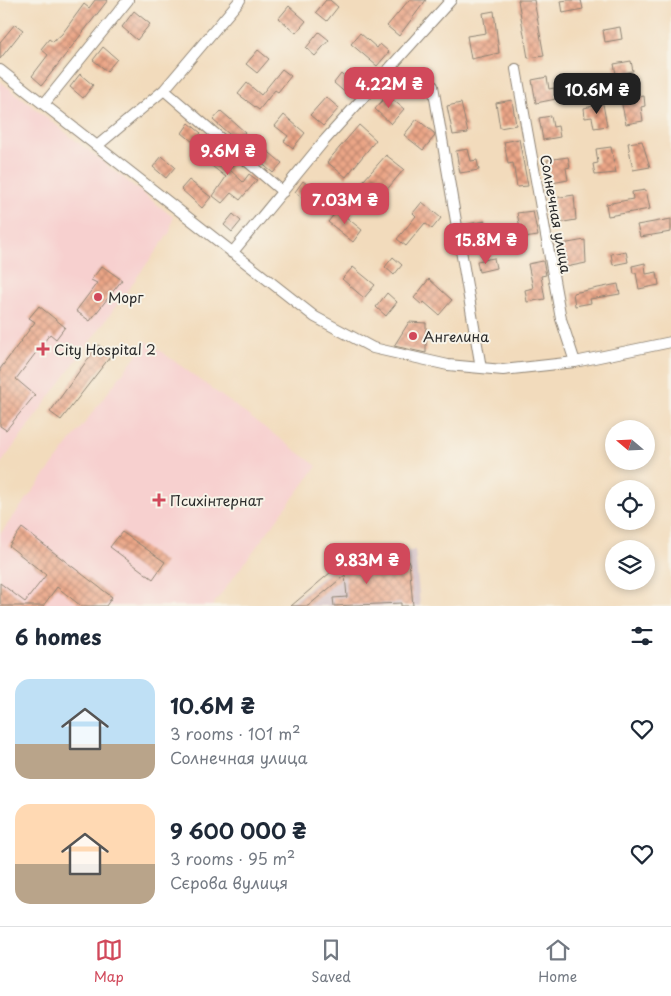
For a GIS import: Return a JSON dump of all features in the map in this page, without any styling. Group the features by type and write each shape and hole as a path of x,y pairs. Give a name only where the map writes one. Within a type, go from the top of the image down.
{"street":[{"path":"44,104 128,0"},
{"path":"97,146 164,90 240,0"},
{"path":"232,254 324,141 451,0"},
{"name":"Солнечная улица","path":"516,69 561,319 576,362"},
{"path":"0,70 232,254 315,317 373,348 448,365 523,369 576,362 671,342"},
{"path":"433,86 481,368"},
{"path":"164,90 283,192"}],"shaded area":[{"name":"City Hospital 2","path":"0,81 173,217 170,232 0,465"},
{"name":"Психінтернат","path":"147,341 317,466 212,606 0,606 0,534"},
{"path":"415,550 420,606 287,606 336,566"}],"building":[{"path":"95,0 108,0 42,85 32,76 48,55 41,49 49,39 53,42 62,34 84,4 89,8"},
{"path":"326,0 330,0 338,7 327,21 316,12"},
{"path":"409,0 426,0 399,36 387,26"},
{"path":"518,0 534,0 544,56 528,58"},
{"path":"581,0 583,9 563,13 561,1"},
{"path":"289,6 306,21 296,33 279,18"},
{"path":"134,11 150,24 137,40 122,27"},
{"path":"494,11 499,53 471,59 467,36 486,33 483,13"},
{"path":"15,24 23,30 0,59 0,42"},
{"path":"620,27 622,39 605,42 603,30"},
{"path":"319,32 329,40 315,56 306,48"},
{"path":"360,33 377,48 380,44 389,52 377,66 351,44"},
{"path":"103,47 117,59 107,71 93,60"},
{"path":"258,50 269,59 257,73 246,64"},
{"path":"631,61 633,71 616,74 614,64"},
{"path":"282,69 291,76 278,92 275,90 259,110 238,94 247,83 261,95"},
{"path":"80,74 93,85 83,98 70,87"},
{"path":"341,74 357,88 349,96 334,83"},
{"path":"547,77 549,89 554,88 556,99 536,103 532,80"},
{"path":"387,95 404,109 391,124 375,109"},
{"path":"644,96 645,106 641,107 643,121 626,124 621,100"},
{"path":"326,97 339,108 323,126 310,115"},
{"path":"512,100 516,125 500,128 496,103"},
{"path":"461,103 468,133 453,135 447,106"},
{"path":"603,104 607,126 594,128 592,117 585,118 584,108"},
{"path":"221,111 245,132 237,141 213,120"},
{"path":"284,115 305,133 293,148 284,141 288,136 275,126"},
{"path":"551,116 553,127 558,126 560,137 543,140 539,118"},
{"path":"417,119 435,136 423,150 404,135"},
{"path":"189,123 201,133 193,142 182,133"},
{"path":"359,125 376,140 346,177 327,162"},
{"path":"519,139 528,186 517,187 513,163 508,164 504,142"},
{"path":"642,141 650,167 633,170 628,143"},
{"path":"259,144 282,163 273,173 251,154"},
{"path":"215,146 236,161 229,169 243,182 249,174 257,180 240,200 231,193 222,203 213,196 226,177 204,160"},
{"path":"611,147 616,173 595,175 593,164 598,163 596,149"},
{"path":"468,149 471,161 477,160 479,170 460,173 456,151"},
{"path":"386,155 404,169 375,204 357,188"},
{"path":"162,156 175,167 166,178 153,167"},
{"path":"568,157 570,167 566,168 568,180 552,183 547,160"},
{"path":"189,180 211,197 202,208 181,189"},
{"path":"303,181 317,192 319,190 328,197 317,210 295,192"},
{"path":"646,190 650,209 608,216 606,204 633,199 632,192"},
{"path":"574,195 576,220 558,223 554,198"},
{"path":"422,202 441,218 432,229 425,223 406,246 397,239 416,216 413,213"},
{"path":"340,207 348,214 346,217 362,230 353,242 328,222"},
{"path":"533,211 538,236 517,239 515,228 520,228 517,213"},
{"path":"233,214 241,221 232,232 224,225"},
{"path":"671,219 671,232 640,237 637,225"},
{"path":"485,221 487,233 491,232 493,242 473,246 469,224"},
{"path":"585,240 586,263 566,267 562,244"},
{"path":"626,251 628,262 613,265 611,254"},
{"path":"393,257 402,265 394,275 385,267"},
{"path":"494,258 496,268 479,272 477,261"},
{"path":"543,261 546,275 541,276 545,299 527,302 525,290 533,288 528,264"},
{"path":"645,263 646,274 657,272 659,285 639,289 636,273 633,273 632,266"},
{"name":"Морг","path":"102,266 122,280 90,321 76,311 97,283 91,280"},
{"path":"353,267 375,285 364,298 342,279"},
{"path":"429,279 452,300 439,315 424,302 422,305 414,298"},
{"path":"618,284 620,294 590,299 591,303 575,306 573,293"},
{"path":"387,293 397,302 386,316 376,307"},
{"path":"39,306 65,327 56,339 50,334 16,379 35,395 6,430 0,426 0,369 35,322 29,318"},
{"name":"Ангелина","path":"409,322 426,323 426,353 394,346"},
{"path":"98,345 113,353 61,420 50,412"},
{"path":"22,528 112,597 106,606 81,606 57,587 43,606 0,606 0,583 25,602 46,575 9,546"},
{"path":"122,532 165,562 153,579 110,547"},
{"path":"409,561 413,606 401,606 401,603 334,606 333,598 347,597 345,575 308,606 291,606 337,567"}],"place":[{"name":"Морг","path":"98,297"},
{"name":"Ангелина","path":"413,336"},
{"name":"City Hospital 2","path":"43,349"},
{"name":"Психінтернат","path":"159,500"}]}
